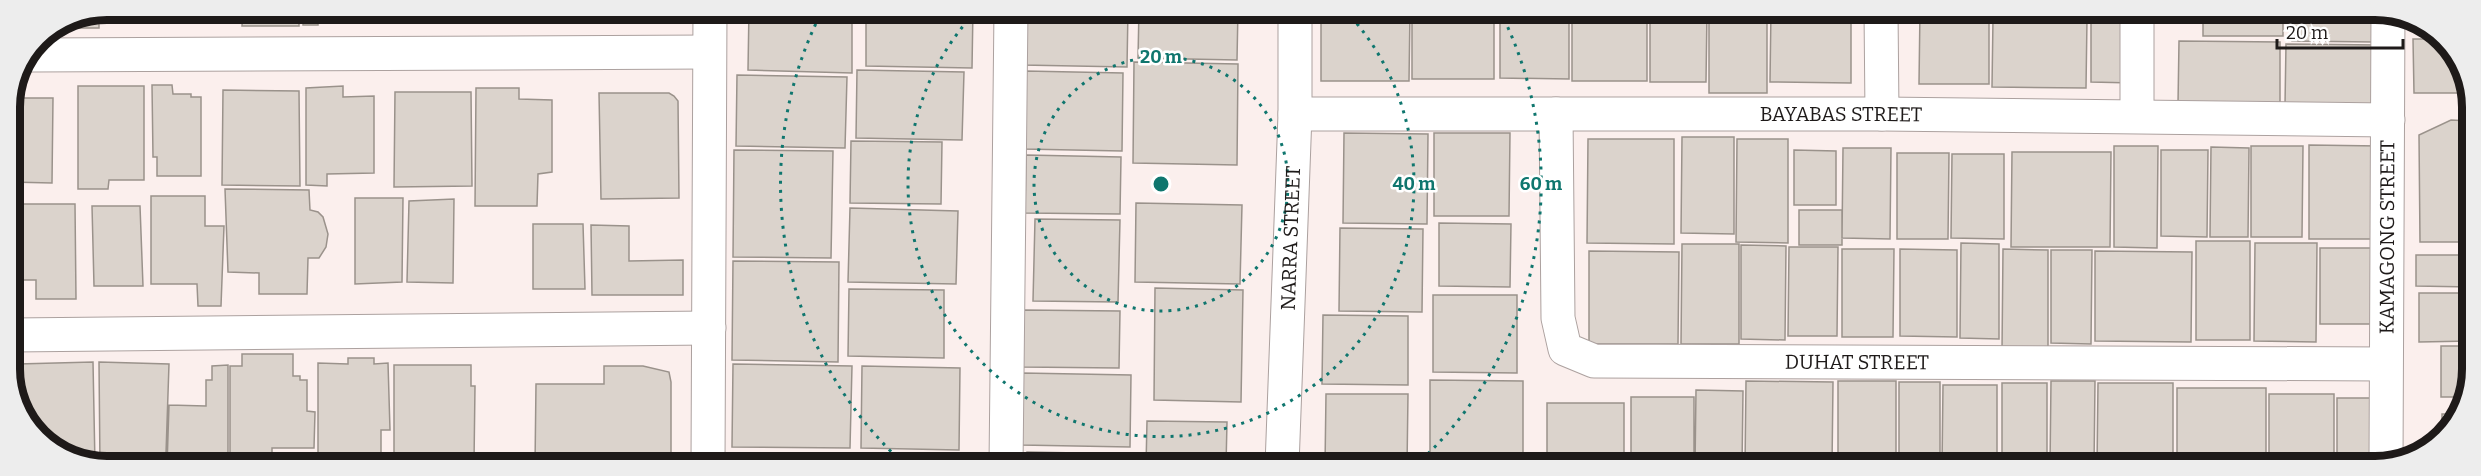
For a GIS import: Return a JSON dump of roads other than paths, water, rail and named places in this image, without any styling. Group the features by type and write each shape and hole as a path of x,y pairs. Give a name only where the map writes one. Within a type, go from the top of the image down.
{"street":[{"path":"708,456 710,20"},
{"path":"1006,456 1011,20"},
{"name":"NARRA STREET","path":"1282,456 1295,114 1295,20"},
{"path":"1881,20 1882,114"},
{"path":"2137,20 2137,116"},
{"name":"KAMAGONG STREET","path":"2385,455 2388,20"},
{"path":"37,55 709,52"},
{"name":"BAYABAS STREET","path":"1295,114 1882,114 2388,120"},
{"name":"DUHAT STREET","path":"1556,114 1558,318 1565,349 1594,361 2385,364"},
{"path":"20,335 709,328"}]}
